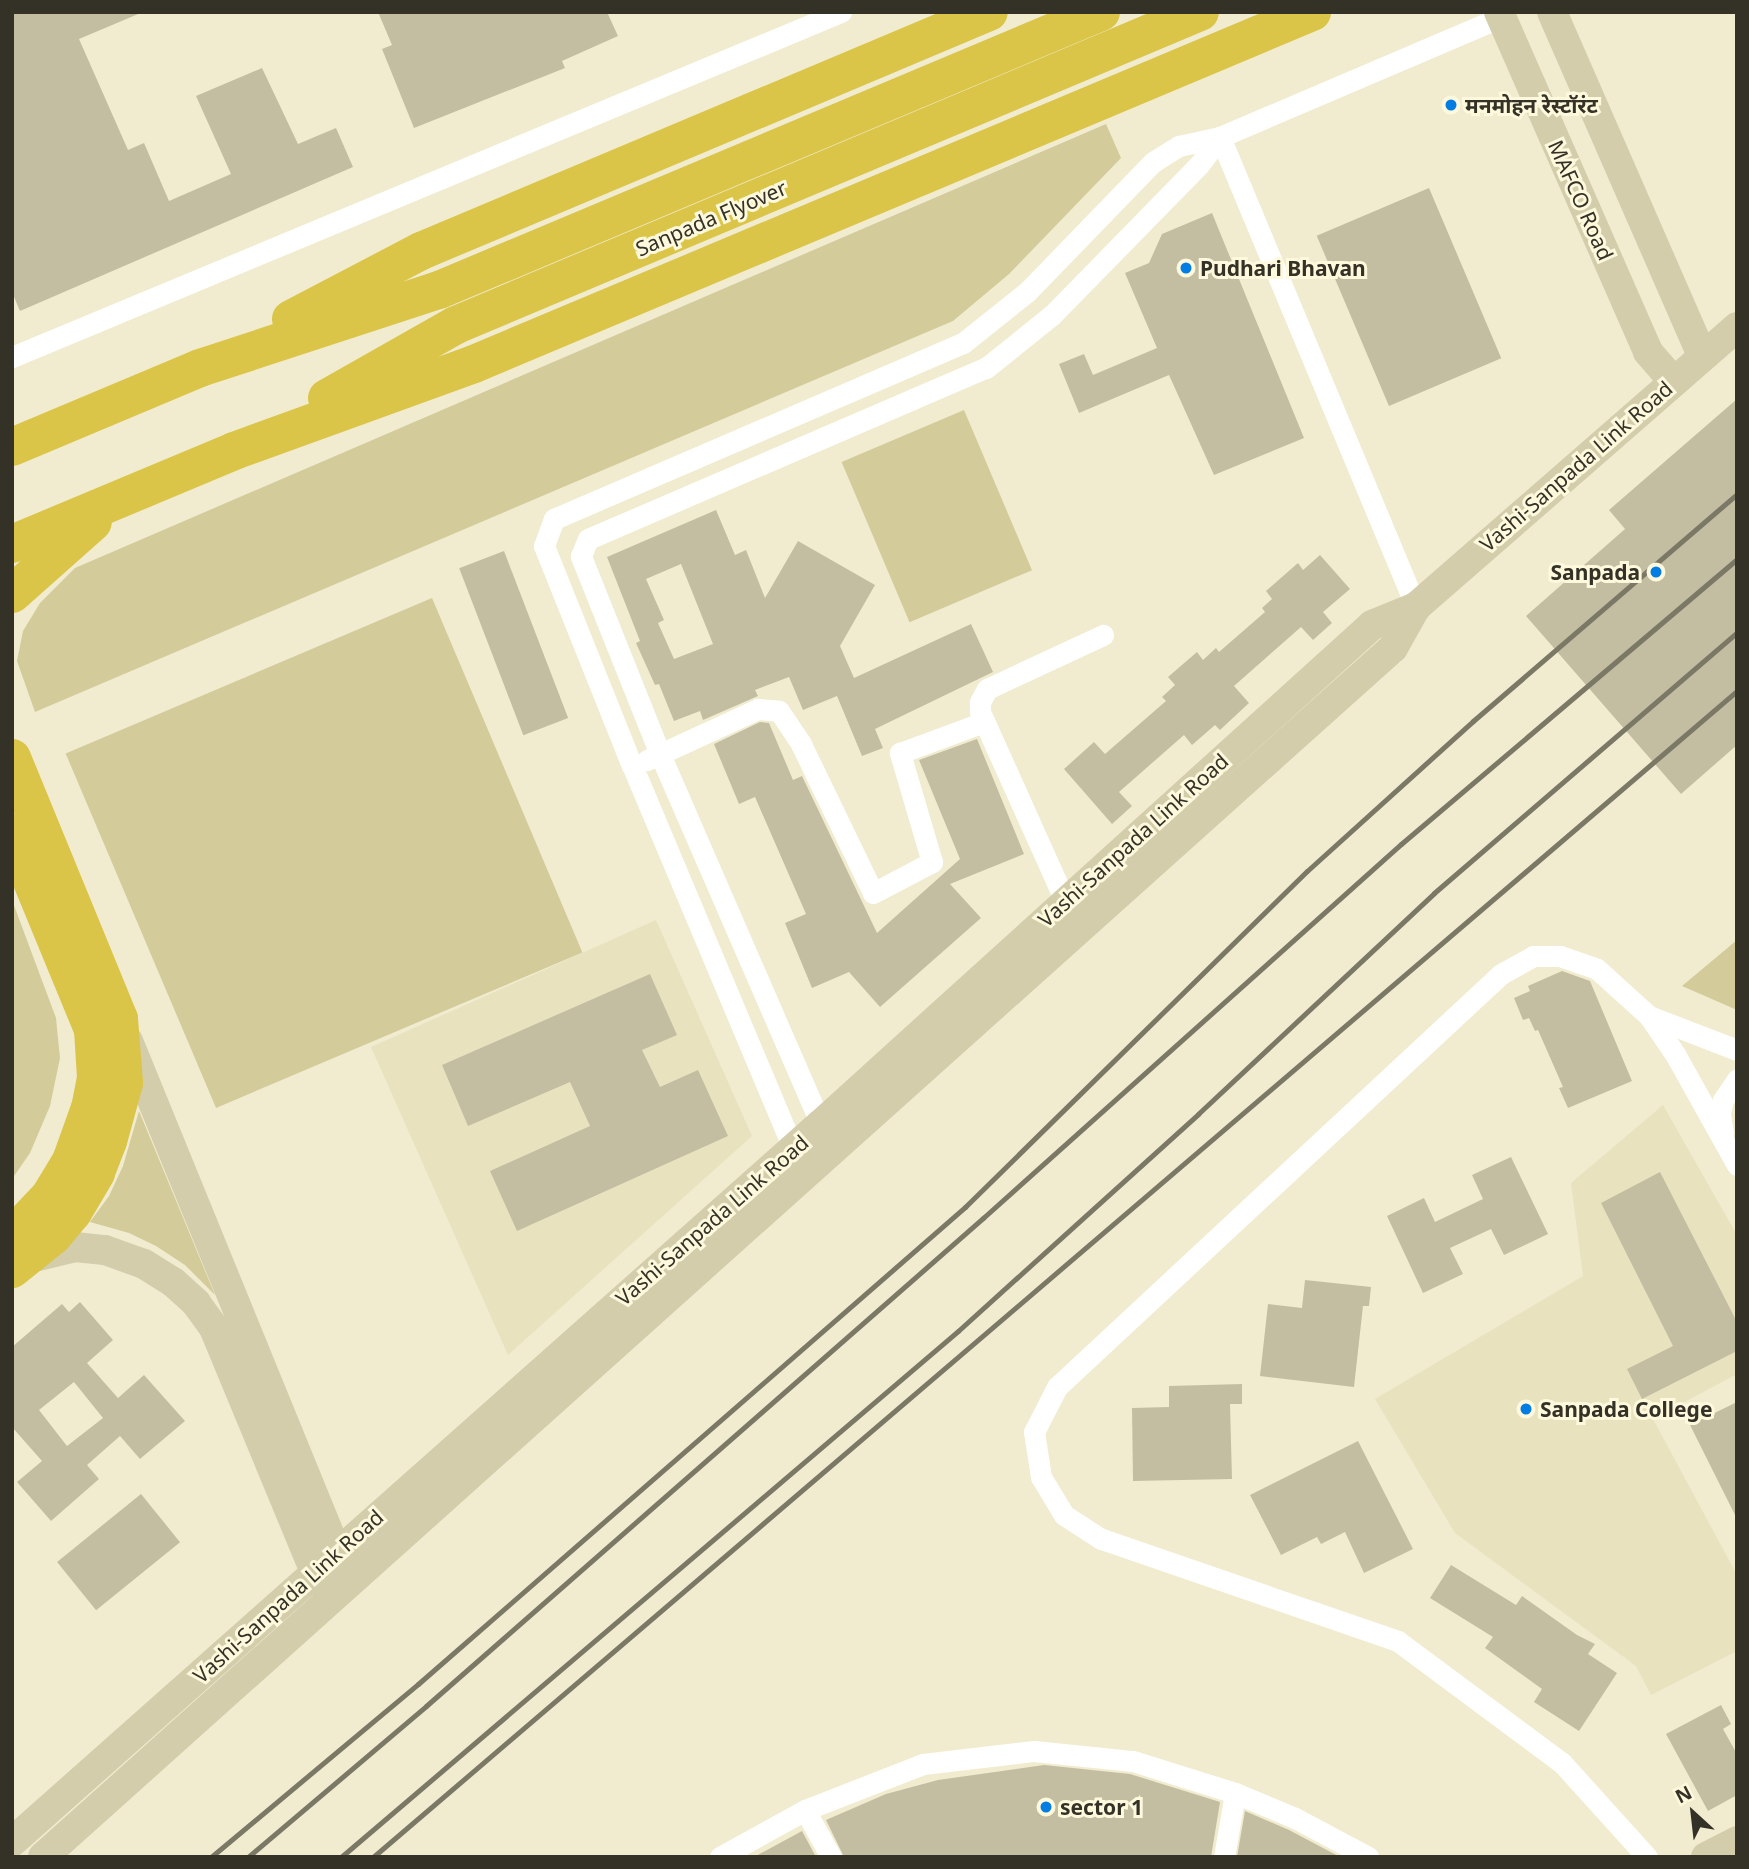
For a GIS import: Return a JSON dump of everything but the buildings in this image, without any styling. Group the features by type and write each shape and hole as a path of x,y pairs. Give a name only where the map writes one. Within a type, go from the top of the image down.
{"highway":[{"path":"12,447 200,368 421,251 989,12"},
{"name":"Sanpada Flyover","path":"200,368 439,290 1101,12"},
{"name":"Sanpada Flyover","path":"234,451 456,325 1200,12"},
{"path":"12,544 234,451 474,364 1295,16"},
{"path":"12,594 121,498"},
{"path":"12,758 124,1083 96,1173 73,1212 18,1254"},
{"path":"12,834 106,1025"}],"main road":[{"path":"1552,12 1702,356"},
{"name":"MAFCO Road","path":"1500,15 1648,352 1673,382"},
{"name":"Vashi-Sanpada Link Road","path":"827,1137 1064,901 1372,625 1416,607 1737,327"},
{"name":"Vashi-Sanpada Link Road","path":"12,1842 337,1552 798,1161 1079,929 1393,648 1416,607"},
{"path":"106,1025 337,1552 345,1587"},
{"name":"Vashi-Sanpada Link Road","path":"43,1857 345,1587 798,1161"},
{"path":"18,1254 75,1247 105,1250 144,1264 173,1282 196,1303 214,1328 315,1572 345,1587"},
{"path":"239,1640 260,1663"},
{"path":"1706,1857 1737,1841"}],"street":[{"path":"12,357 841,12"},
{"path":"798,1161 632,766 544,546 554,519 963,343 1027,292 1153,162 1180,146 1220,137 1500,15"},
{"path":"1220,137 1416,607"},
{"path":"827,1137 660,754 581,556 588,539 986,368 1052,315 1199,165 1220,137"},
{"path":"1079,929 984,722 980,702 987,689 1102,635"},
{"path":"632,766 758,709 779,711 802,744 873,893 932,862 900,753 984,722"},
{"path":"1647,1857 1562,1763 1398,1641 1101,1539 1064,1515 1041,1477 1034,1432 1057,1387 1501,974 1533,956 1560,956 1597,969 1649,1016 1734,1158"},
{"path":"1649,1016 1737,1050"},
{"path":"1734,1158 1720,1113 1723,1100 1737,1079"},
{"path":"720,1857 805,1811 923,1764 1034,1751 1133,1761 1236,1793 1295,1818 1368,1857"},
{"path":"1224,1857 1236,1793"},
{"path":"805,1811 831,1857"}],"shaded area":[{"path":"1106,124 1121,158 1009,274 953,321 35,712 17,661 23,631 40,603 75,568"},
{"path":"964,410 1032,570 910,622 842,462"},
{"path":"432,598 582,952 216,1108 66,754"},
{"path":"12,900 56,1018 60,1058 50,1106 30,1153 12,1179"},
{"path":"656,920 752,1136 508,1355 371,1047"},
{"path":"1737,940 1737,1010 1682,986"},
{"name":"Sanpada College","path":"1663,1105 1737,1235 1737,1374 1653,1419 1737,1575 1737,1651 1651,1695 1636,1666 1455,1533 1375,1399 1583,1276 1571,1183"},
{"path":"139,1111 215,1295 185,1265 156,1246 129,1233 90,1222 109,1196 123,1166"}],"railway":[{"path":"211,1857 418,1684 965,1207 1307,871 1473,721 1737,494"},
{"path":"248,1857 426,1706 983,1218 1401,844 1737,559"},
{"path":"341,1857 958,1331 1198,1114 1434,893 1737,632"},
{"path":"373,1857 1737,691"}],"place":[{"name":"मनमोहन रेस्टॉरंट","path":"1451,105"},
{"name":"Pudhari Bhavan","path":"1186,268"},
{"name":"Sanpada","path":"1656,572"},
{"name":"Sanpada College","path":"1526,1409"},
{"name":"sector 1","path":"1046,1807"}]}
